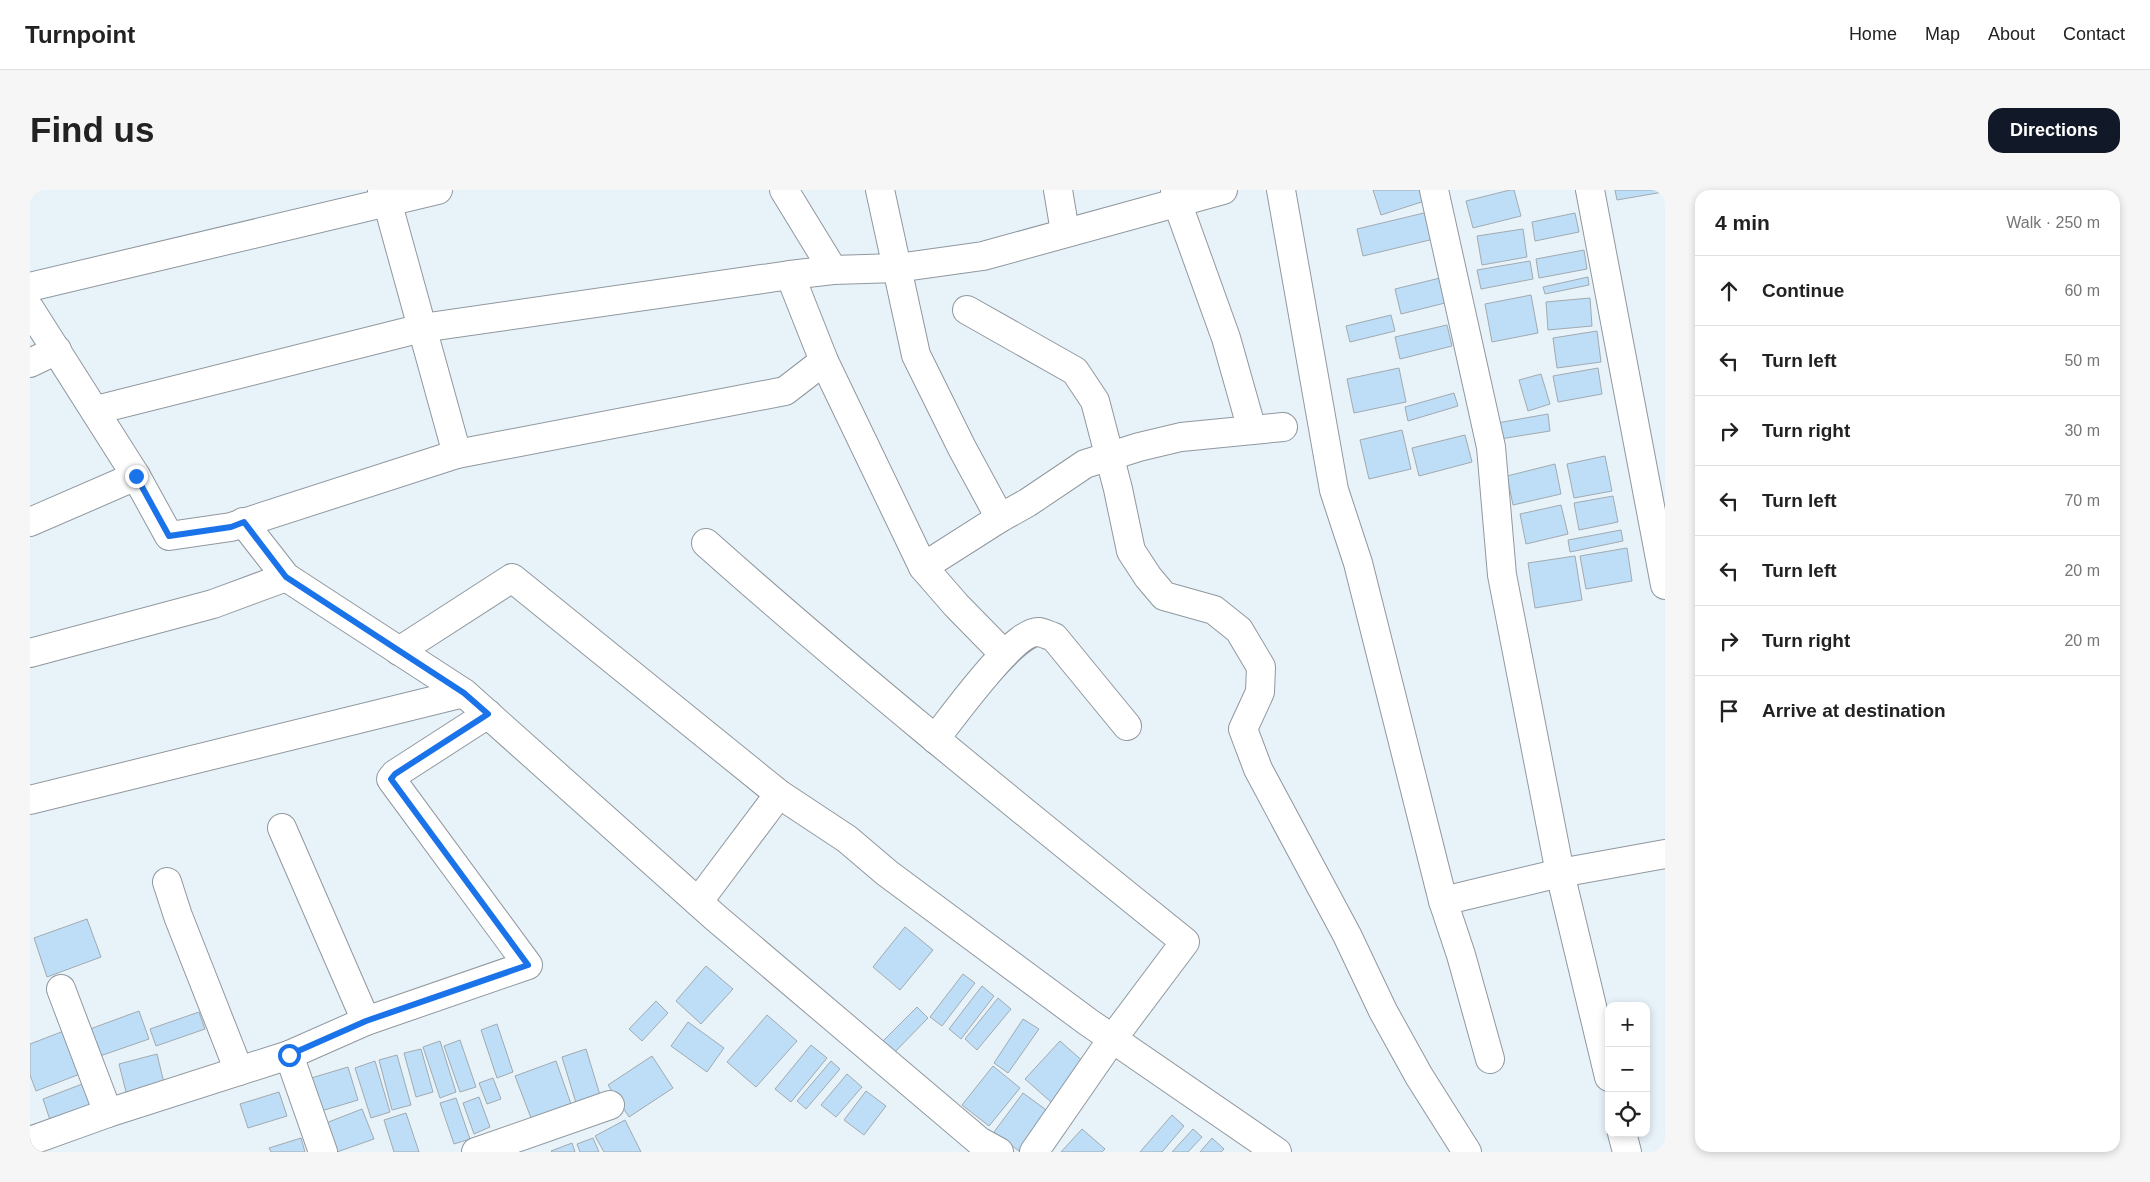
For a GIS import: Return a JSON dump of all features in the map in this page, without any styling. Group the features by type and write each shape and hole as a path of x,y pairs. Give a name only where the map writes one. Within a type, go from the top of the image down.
{"street":[{"path":"30,287 384,196 438,190"},
{"path":"784,190 834,270"},
{"path":"880,190 916,355 962,448 1000,518"},
{"path":"1058,190 1064,232"},
{"path":"96,410 422,328 790,275 834,270 897,268 983,256 1176,196 1223,190"},
{"path":"1281,190 1334,490 1358,563 1443,901 1462,955 1490,1059"},
{"path":"1434,190 1491,447 1502,575 1560,872 1605,1059"},
{"path":"1590,190 1665,585"},
{"path":"384,196 457,454"},
{"path":"1176,196 1226,338 1252,430"},
{"path":"790,275 824,361 923,567 956,605 1004,654"},
{"path":"30,309 96,410 136,476 169,536 231,527 457,454 784,391 824,361"},
{"path":"967,310 1075,371 1095,401 1131,551 1148,577 1164,596 1214,610 1239,630 1260,667 1260,692 1243,729 1258,769 1347,935 1388,1020 1419,1076 1467,1152"},
{"path":"30,363 57,350"},
{"path":"923,567 1027,503 1085,464 1182,437 1283,427"},
{"path":"30,522 136,476"},
{"path":"244,522 286,577 464,693 698,902 980,1141 999,1152"},
{"path":"706,543 784,612 935,739 1185,942 1113,1038 1034,1152"},
{"path":"30,653 213,604 286,577"},
{"path":"399,652 512,578 779,794 847,839 895,879 1113,1038 1277,1152"},
{"path":"935,739 1004,654 1022,638 1038,632 1054,638 1127,726"},
{"path":"30,800 464,693"},
{"path":"30,1142 108,1113 289,1055 366,1021 528,965 391,779 395,774 488,714"},
{"path":"698,902 779,794"},
{"path":"282,828 366,1021"},
{"path":"1443,901 1560,872 1665,854"},
{"path":"167,882 178,916 238,1071"},
{"path":"61,989 108,1113"},
{"path":"289,1055 322,1152"},
{"path":"476,1152 610,1105"},
{"path":"1623,1137 1627,1152"}],"building":[{"path":"1373,190 1429,190 1431,199 1381,215"},
{"path":"1514,190 1521,216 1473,228 1466,201"},
{"path":"1615,190 1662,190 1663,192 1617,200"},
{"path":"1428,212 1434,239 1363,256 1357,229"},
{"path":"1575,213 1579,232 1535,241 1532,222"},
{"path":"1523,229 1527,257 1482,265 1477,236"},
{"path":"1584,250 1587,269 1539,278 1536,259"},
{"path":"1530,261 1533,279 1481,289 1477,270"},
{"path":"1588,277 1589,285 1545,294 1543,287"},
{"path":"1440,278 1445,303 1401,314 1395,289"},
{"path":"1531,295 1538,333 1492,342 1485,304"},
{"path":"1590,298 1592,326 1548,330 1546,302"},
{"path":"1391,315 1395,331 1350,342 1346,326"},
{"path":"1447,325 1452,346 1400,359 1395,337"},
{"path":"1597,331 1601,362 1557,368 1553,338"},
{"path":"1399,368 1406,402 1354,413 1347,379"},
{"path":"1598,368 1602,394 1558,402 1553,376"},
{"path":"1541,374 1550,404 1528,411 1519,380"},
{"path":"1454,393 1458,406 1408,421 1405,407"},
{"path":"1548,414 1550,431 1500,439 1497,423"},
{"path":"1402,430 1411,469 1369,479 1360,440"},
{"path":"1465,435 1472,462 1419,476 1412,448"},
{"path":"1605,456 1612,491 1574,498 1567,464"},
{"path":"1555,464 1561,494 1513,505 1507,476"},
{"path":"1613,496 1618,522 1579,530 1574,503"},
{"path":"1561,505 1568,534 1526,544 1520,514"},
{"path":"1621,530 1623,541 1570,552 1568,540"},
{"path":"1627,548 1632,581 1586,589 1580,556"},
{"path":"1575,556 1582,600 1535,608 1528,563"},
{"path":"87,919 101,957 47,977 34,938"},
{"path":"905,927 933,950 900,990 873,967"},
{"path":"706,966 733,989 701,1024 676,1001"},
{"path":"963,974 975,983 942,1026 930,1017"},
{"path":"982,986 994,996 961,1039 949,1029"},
{"path":"998,998 1011,1009 977,1050 965,1039"},
{"path":"656,1001 668,1013 642,1041 629,1029"},
{"path":"917,1007 928,1018 887,1060 875,1049"},
{"path":"139,1011 149,1039 100,1056 90,1029"},
{"path":"199,1012 205,1029 156,1046 150,1029"},
{"path":"767,1015 797,1041 756,1087 727,1062"},
{"path":"1023,1019 1039,1029 1008,1073 994,1063"},
{"path":"688,1022 724,1048 707,1072 671,1046"},
{"path":"497,1024 513,1072 497,1078 481,1030"},
{"path":"69,1029 85,1072 36,1091 30,1075 30,1044"},
{"path":"460,1040 476,1087 460,1092 444,1046"},
{"path":"440,1041 456,1092 440,1098 423,1047"},
{"path":"1060,1041 1086,1064 1051,1102 1025,1079"},
{"path":"811,1045 827,1058 791,1102 775,1089"},
{"path":"421,1049 433,1092 416,1097 404,1053"},
{"path":"586,1049 600,1095 576,1103 562,1057"},
{"path":"157,1054 165,1087 127,1096 119,1064"},
{"path":"397,1055 411,1105 392,1110 379,1060"},
{"path":"652,1056 673,1088 629,1117 608,1085"},
{"path":"375,1061 390,1112 371,1118 355,1068"},
{"path":"556,1061 571,1104 531,1118 515,1076"},
{"path":"831,1061 840,1069 806,1109 797,1101"},
{"path":"993,1066 1020,1088 989,1126 962,1105"},
{"path":"348,1067 358,1100 318,1112 308,1079"},
{"path":"847,1074 862,1087 836,1117 821,1105"},
{"path":"493,1078 501,1099 487,1104 479,1083"},
{"path":"85,1083 95,1110 52,1126 43,1099"},
{"path":"866,1091 886,1106 864,1135 844,1120"},
{"path":"279,1092 287,1116 248,1128 240,1104"},
{"path":"1023,1093 1049,1112 1019,1151 994,1132"},
{"path":"479,1097 490,1127 474,1134 463,1103"},
{"path":"456,1098 470,1139 454,1144 440,1103"},
{"path":"362,1109 374,1139 337,1152 326,1123"},
{"path":"406,1113 419,1152 394,1152 384,1120"},
{"path":"1172,1115 1184,1126 1162,1152 1140,1152"},
{"path":"625,1120 641,1152 604,1152 595,1136"},
{"path":"1082,1129 1105,1149 1102,1152 1061,1152"},
{"path":"1193,1129 1202,1137 1188,1152 1172,1152"},
{"path":"301,1138 305,1152 271,1152 269,1148"},
{"path":"593,1138 599,1152 580,1152 577,1144"},
{"path":"1212,1138 1224,1149 1221,1152 1200,1152"},
{"path":"572,1143 575,1152 551,1151"}],"route":[{"path":"136,476 169,536 231,527 244,522 286,577 464,693 488,714 395,774 391,779 528,965 366,1021 289,1055"}]}
